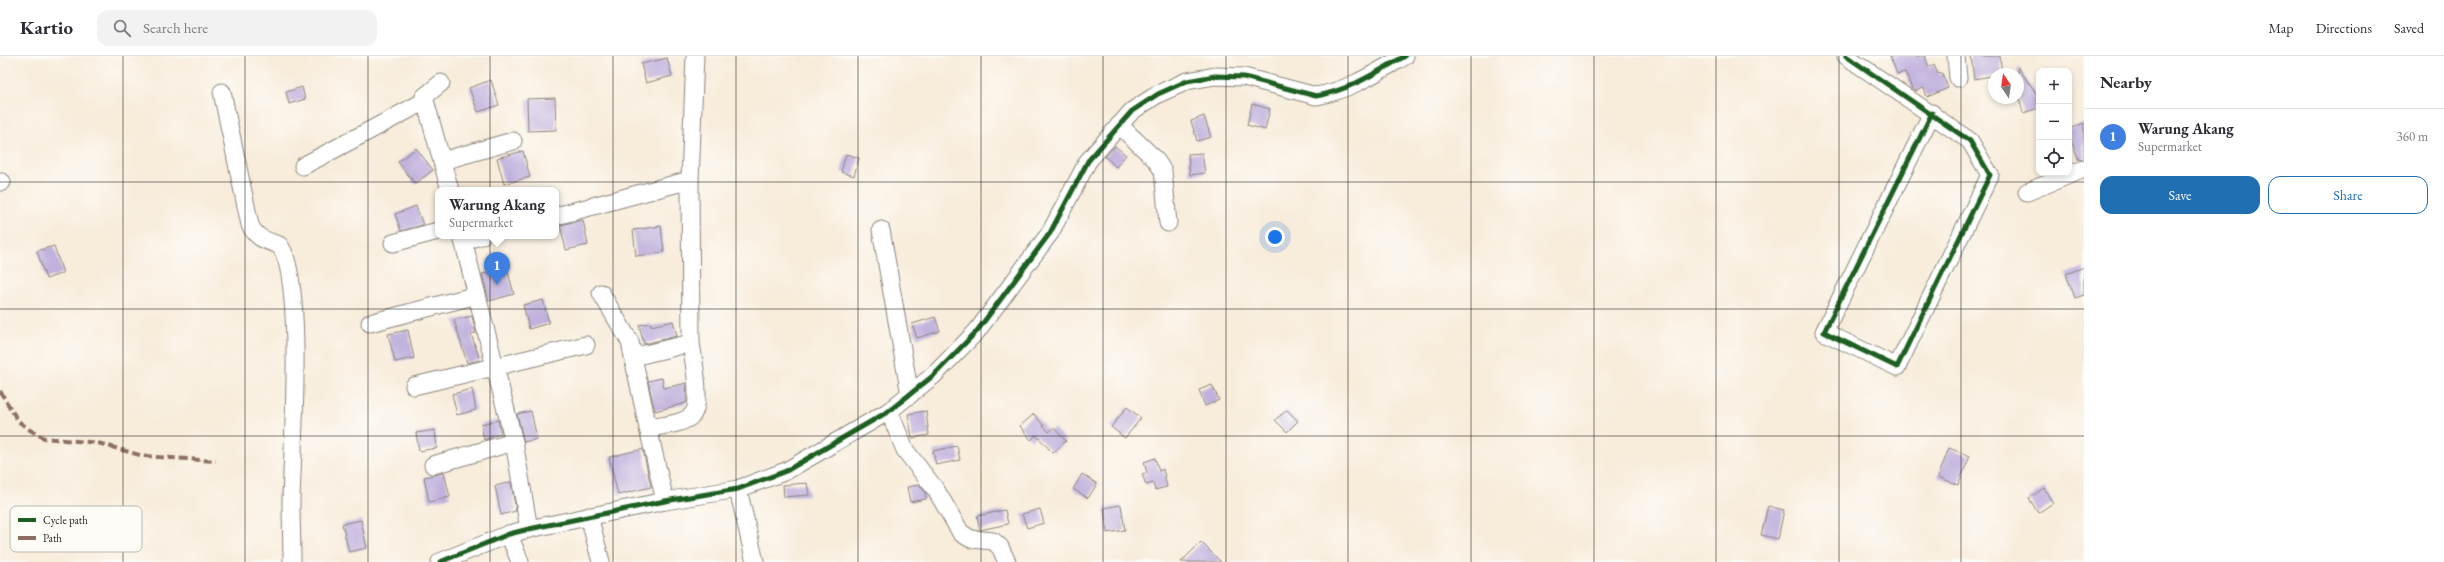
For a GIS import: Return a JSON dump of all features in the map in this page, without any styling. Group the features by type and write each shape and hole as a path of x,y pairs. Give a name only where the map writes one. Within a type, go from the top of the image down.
{"street":[{"path":"648,428 688,418 696,411 697,397 691,343 690,180 695,56"},
{"path":"440,562 509,534 529,529 665,501 738,489 786,471 889,411 934,375 977,331 994,311 1050,233 1088,161 1132,111 1158,94 1187,81 1215,76 1244,77 1316,96 1344,88 1405,56"},
{"path":"1846,56 1932,113 1970,141 1990,175 1898,367 1824,332 1932,113"},
{"path":"1956,56 1958,78"},
{"path":"441,83 424,97 449,187"},
{"path":"222,92 250,225 258,238 279,245 287,258 296,341 291,503 292,562"},
{"path":"303,166 425,101"},
{"path":"1119,125 1155,159 1163,171 1168,222"},
{"path":"442,161 513,141"},
{"path":"2027,192 2084,169"},
{"path":"559,215 690,180"},
{"path":"881,230 910,395"},
{"path":"393,243 435,232"},
{"path":"463,239 514,442 529,529"},
{"path":"601,293 630,342 665,501"},
{"path":"370,324 477,295"},
{"path":"634,357 691,343"},
{"path":"414,386 495,368 586,345"},
{"path":"889,411 905,450 936,490 961,533 971,539 993,541 1000,547 1007,562"},
{"path":"433,465 514,442"},
{"path":"738,489 755,562"},
{"path":"589,516 601,562"},
{"path":"509,534 520,562"}],"building":[{"path":"1890,56 1925,56 1929,67 1934,65 1938,74 1942,73 1948,88 1927,97 1924,88 1915,91 1912,89 1905,72 1897,74"},
{"path":"1971,56 2000,56 2001,68 1988,68 1988,76 1974,79"},
{"path":"667,58 672,76 646,83 641,64"},
{"path":"2024,76 2036,93 2036,109 2023,113 2021,104 2024,104"},
{"path":"491,80 499,105 478,112 469,88"},
{"path":"302,87 305,99 289,104 286,92"},
{"path":"555,98 556,130 528,131 527,99"},
{"path":"1252,104 1270,109 1265,130 1247,125"},
{"path":"1204,116 1211,137 1197,141 1191,121"},
{"path":"2084,123 2084,159 2079,160 2072,143 2072,128"},
{"path":"1115,146 1126,155 1116,167 1105,157"},
{"path":"416,148 433,170 415,184 398,162"},
{"path":"523,151 530,177 504,184 497,158"},
{"path":"1202,153 1205,173 1190,175 1188,154"},
{"path":"846,154 859,158 854,176 841,172"},
{"path":"416,206 423,225 401,231 395,214"},
{"path":"583,220 588,245 566,250 560,225"},
{"path":"661,226 664,252 636,256 633,230"},
{"path":"54,246 63,273 46,279 37,251"},
{"path":"2084,267 2084,295 2075,298 2066,274"},
{"path":"507,268 514,294 489,301 482,274"},
{"path":"543,300 549,323 529,329 523,305"},
{"path":"472,316 476,333 471,334 480,360 467,363 454,320"},
{"path":"935,317 940,331 917,338 912,324"},
{"path":"673,321 677,336 644,344 639,325 651,323 651,326"},
{"path":"408,330 414,358 395,362 388,334"},
{"path":"662,378 664,388 687,383 686,403 655,411 648,381"},
{"path":"1212,385 1219,400 1205,406 1199,390"},
{"path":"472,389 476,410 457,415 452,394"},
{"path":"1127,407 1141,418 1125,438 1111,427"},
{"path":"1287,410 1298,421 1287,432 1275,420"},
{"path":"531,411 537,439 524,442 517,414"},
{"path":"926,411 929,435 912,438 908,414"},
{"path":"1034,414 1049,432 1054,428 1066,441 1053,453 1036,435 1031,440 1020,426"},
{"path":"498,420 501,433 484,440 481,424"},
{"path":"435,430 437,448 419,451 416,433"},
{"path":"957,446 960,460 936,465 933,451"},
{"path":"1949,448 1970,456 1958,485 1938,477"},
{"path":"643,449 651,487 618,495 609,457"},
{"path":"1155,458 1159,471 1163,469 1167,487 1155,490 1153,483 1146,485 1142,474 1147,473 1144,462"},
{"path":"444,473 450,497 429,502 424,477"},
{"path":"1082,474 1097,484 1088,498 1073,489"},
{"path":"511,482 516,511 501,515 495,486"},
{"path":"807,483 809,495 784,497 783,485"},
{"path":"919,485 925,492 926,499 910,502 907,487"},
{"path":"2044,488 2053,503 2038,513 2029,498"},
{"path":"1121,505 1125,530 1107,533 1104,508"},
{"path":"1768,506 1784,510 1778,539 1761,535"},
{"path":"1040,509 1044,523 1027,528 1022,514"},
{"path":"1005,510 1008,524 980,530 977,516"},
{"path":"361,520 367,548 349,552 342,524"},
{"path":"1201,542 1221,562 1181,562"}],"marked path":[{"path":"0,391 18,421 44,438 98,443 143,456 216,461"}],"cycle path":[{"path":"440,562 509,534 529,529 665,501 738,489 786,471 889,411 934,375 977,331 1050,233 1088,161 1132,111 1158,94 1187,81 1215,76 1244,77 1316,96 1328,94 1351,85 1405,56"},
{"path":"1846,56 1970,141 1990,175 1897,367 1824,332 1932,113"}],"place":[{"name":"Warung Akang","path":"497,285"}]}
